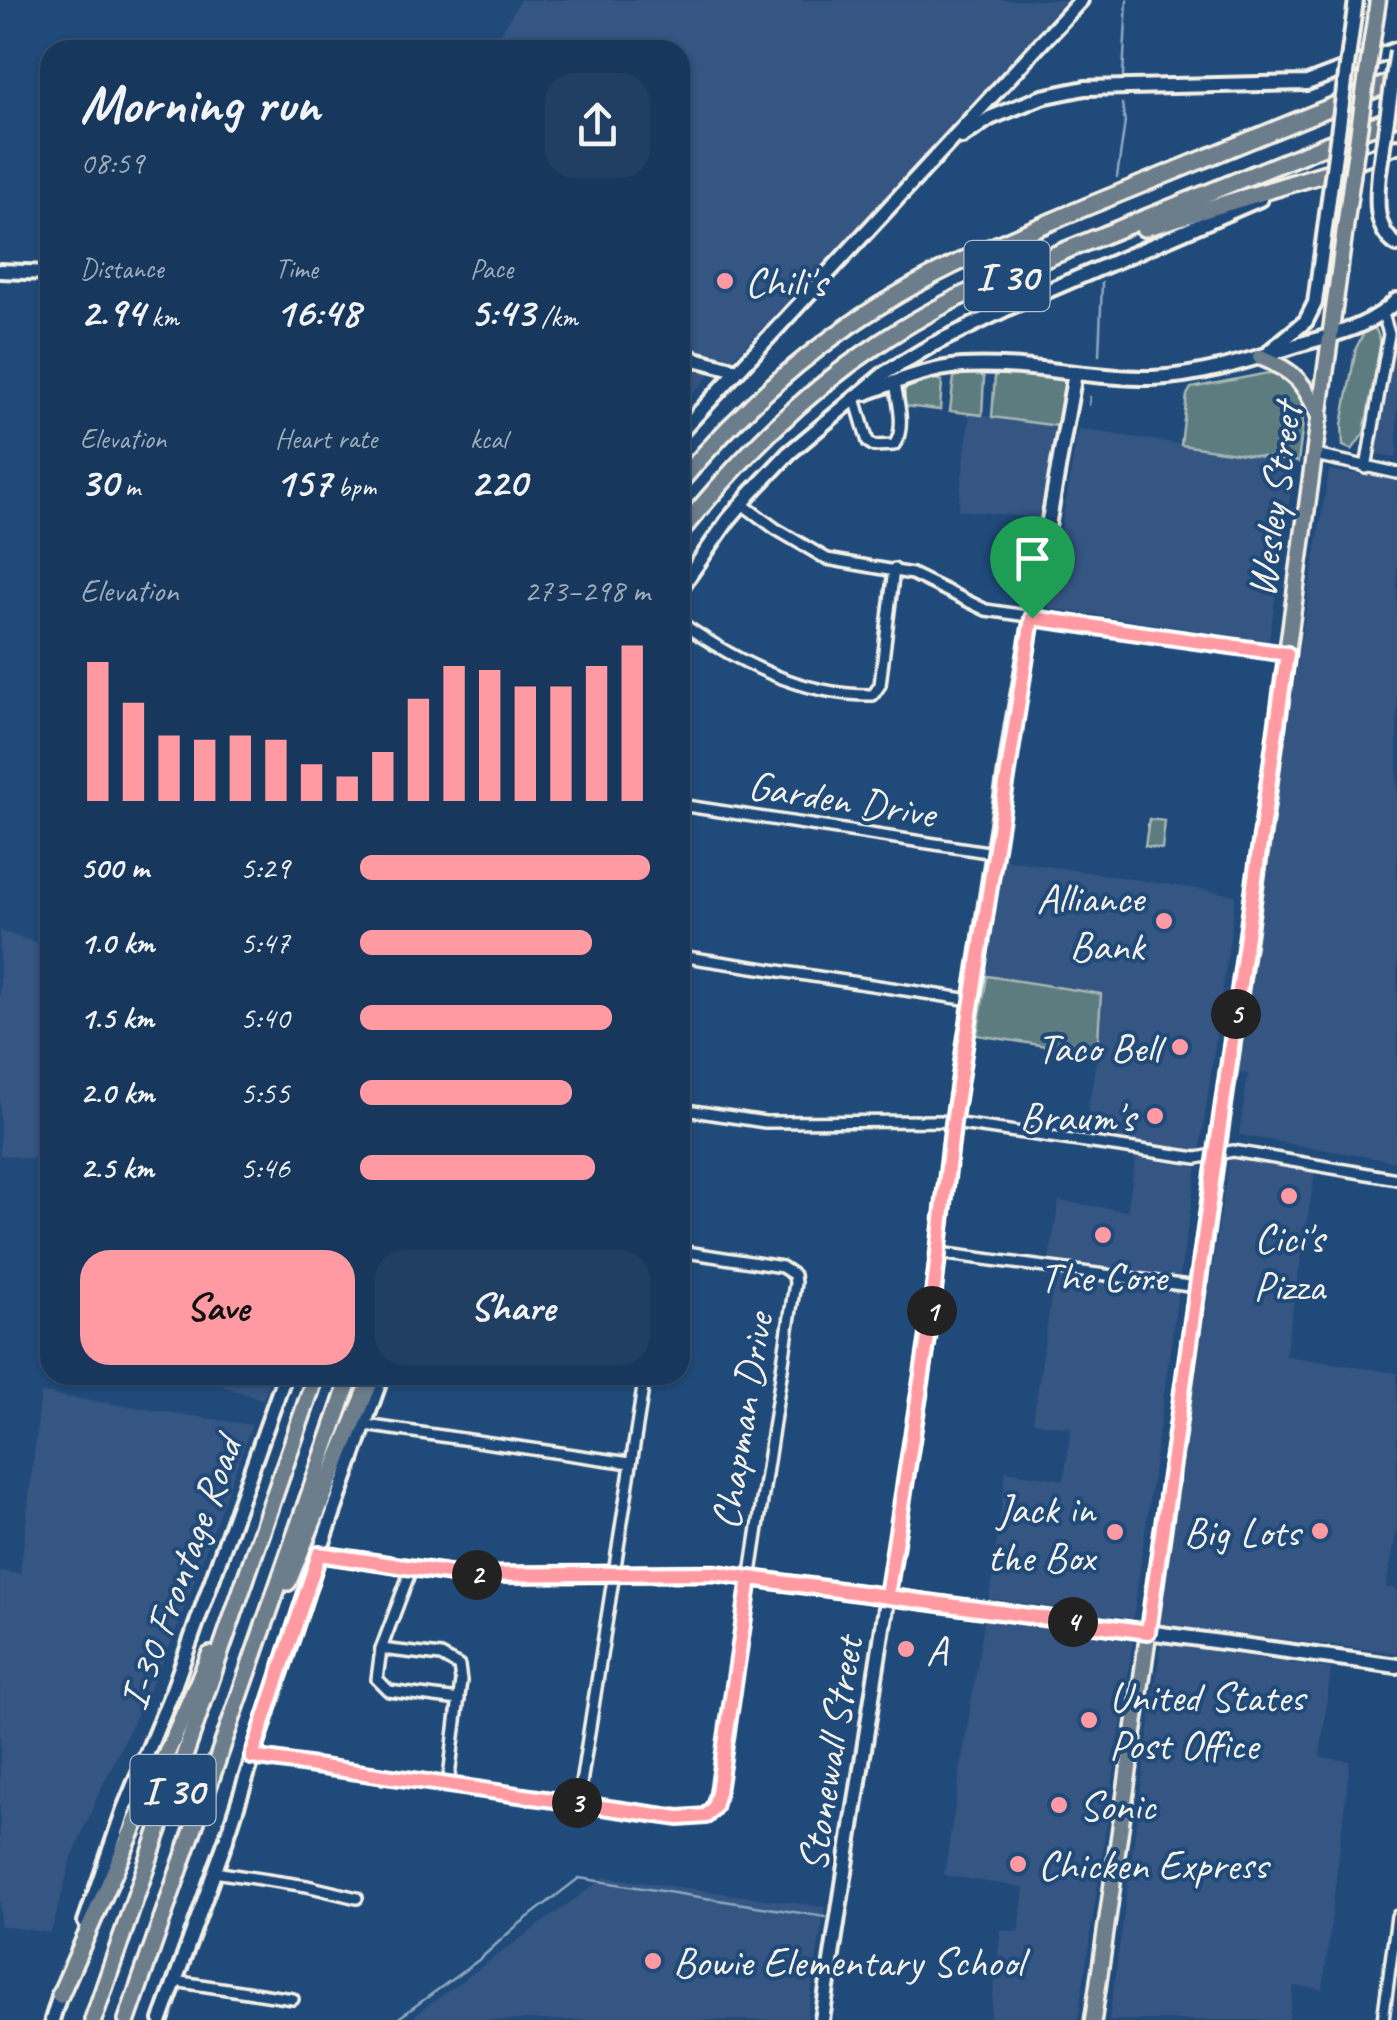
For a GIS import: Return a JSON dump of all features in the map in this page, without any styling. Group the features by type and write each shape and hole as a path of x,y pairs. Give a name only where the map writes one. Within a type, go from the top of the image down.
{"highway":[{"name":"I 30","path":"690,470 718,436 813,353 898,294 984,250 1397,80"},
{"name":"I 30","path":"690,520 753,446 842,369 950,301 1397,116"},
{"path":"1054,255 1328,178"},
{"name":"I 30","path":"93,2020 313,1385"},
{"name":"I 30","path":"127,2020 348,1385"},
{"path":"236,1705 369,1385"},
{"path":"60,1995 252,1560"}],"main road":[{"path":"690,422 1081,0"},
{"path":"1260,356 1296,331 1315,303 1328,178 1356,0"},
{"name":"Wesley Street","path":"1093,2020 1378,0"},
{"path":"939,152 990,118 1042,97 1085,88 1308,83 1397,50 1377,202 1381,226 1391,242 1397,244"},
{"path":"690,575 742,504 789,453 885,373 1010,306 1228,212 1328,178 1397,146"},
{"path":"0,271 40,272"},
{"path":"855,398 956,366 1016,364 1154,378 1211,370 1332,336 1382,314 1397,300"},
{"path":"1260,356 1296,374 1320,418"},
{"path":"690,358 736,370"},
{"name":"Stonewall Street","path":"822,2020 939,1252 971,1000 1075,372"},
{"name":"I-30 Frontage Road","path":"52,2020 124,1809 174,1687 281,1385"},
{"path":"160,2020 379,1385"},
{"path":"319,1554 460,1575 714,1573 1397,1666"}],"street":[{"path":"1366,468 1389,334 1382,314"},
{"path":"855,398 868,442 874,446 894,445 900,438 895,383"},
{"path":"1315,456 1397,473"},
{"path":"742,504 827,559 912,574 971,604 1032,618 1287,654"},
{"path":"690,628 782,680 851,696 873,695 880,685 894,569"},
{"name":"Garden Drive","path":"690,807 994,853"},
{"path":"690,958 971,1000"},
{"path":"690,1111 765,1122 871,1119 953,1123 1196,1158 1232,1151 1397,1179"},
{"name":"Chapman Drive","path":"578,1804 698,1819 711,1811 718,1792 794,1275 770,1264 690,1252"},
{"path":"939,1252 1197,1288"},
{"path":"252,1757 578,1804 642,1385"},
{"path":"365,1426 630,1464"},
{"path":"412,1567 376,1674 384,1688 458,1700"},
{"path":"382,1650 440,1656 454,1661 461,1670 448,1784"},
{"path":"214,1872 358,1898"},
{"path":"1383,2020 1397,1918"},
{"path":"174,1980 294,2000"}],"shaded area":[{"path":"520,0 1065,0 1004,72 731,361 690,349 690,40 495,40"},
{"path":"1397,310 1397,458 1376,454 1396,328 1393,312"},
{"path":"690,366 712,372 690,397"},
{"path":"970,413 1056,427 1045,519 958,510"},
{"path":"1078,429 1295,461 1269,641 1048,608"},
{"path":"1329,470 1397,480 1397,1162 1239,1135 1248,1074 1239,1072 1298,656"},
{"path":"1002,859 1236,895 1200,1151 1084,1134 1097,1054 1101,994 987,976"},
{"path":"0,931 40,944 40,1160 0,1155"},
{"path":"1136,1158 1197,1167 1180,1276 1049,1259 1059,1201 1127,1211"},
{"path":"1229,1158 1315,1173 1285,1356 1397,1373 1397,1530 1386,1587 1397,1589 1397,1653 1158,1624"},
{"path":"1054,1277 1178,1293 1133,1619 989,1599 1006,1471 1064,1480 1071,1428 1033,1422"},
{"path":"219,1385 268,1385 263,1400"},
{"path":"41,1393 252,1425 171,1644 98,1795 71,1861 51,1933 0,1926 0,1571 20,1574"},
{"path":"985,1615 1134,1635 1078,2020 990,2020 1001,1929 1019,1932 1024,1888 944,1875"},
{"path":"1161,1643 1331,1669 1320,1757 1350,1761 1323,1989 1294,1986 1289,2020 1109,2020"},
{"name":"Bowie Elementary School","path":"605,1877 825,1907 807,2020 415,2020 415,2015"}],"green space":[{"path":"1368,326 1376,330 1381,342 1364,433 1352,450 1343,446 1342,425 1356,348"},
{"path":"977,370 984,378 982,415 950,411 954,377"},
{"path":"1000,371 1063,378 1058,426 992,417 995,376"},
{"path":"1268,373 1283,376 1299,394 1303,421 1298,462 1181,445 1191,388"},
{"path":"932,378 942,381 940,410 904,406 905,389"},
{"path":"1149,819 1165,821 1162,849 1145,846"},
{"path":"987,976 1101,994 1097,1054 977,1035"}],"waterway":[{"path":"1123,76 1127,0"},
{"path":"1117,177 1125,122 1122,104"},
{"path":"1099,355 1102,283"},
{"path":"1089,405 1090,397"},
{"path":"396,2020 480,1959 579,1878 826,1917"}],"place":[{"name":"Chili's","path":"725,281"},
{"name":"Alliance Bank","path":"1164,921"},
{"name":"Taco Bell","path":"1180,1047"},
{"name":"Braum's","path":"1155,1116"},
{"name":"Cici's Pizza","path":"1289,1196"},
{"name":"The Core","path":"1103,1235"},
{"name":"Big Lots","path":"1320,1531"},
{"name":"Jack in the Box","path":"1115,1532"},
{"name":"A","path":"906,1649"},
{"name":"United States Post Office","path":"1089,1720"},
{"name":"Sonic","path":"1059,1805"},
{"name":"Chicken Express","path":"1018,1864"},
{"name":"Bowie Elementary School","path":"653,1961"}],"route":[{"path":"1032,618 1287,654 1148,1632 750,1578 718,1792 714,1807 698,1819 625,1812 252,1757 319,1554 460,1575 714,1573 887,1596 930,1324 953,1123 1032,618"}]}
